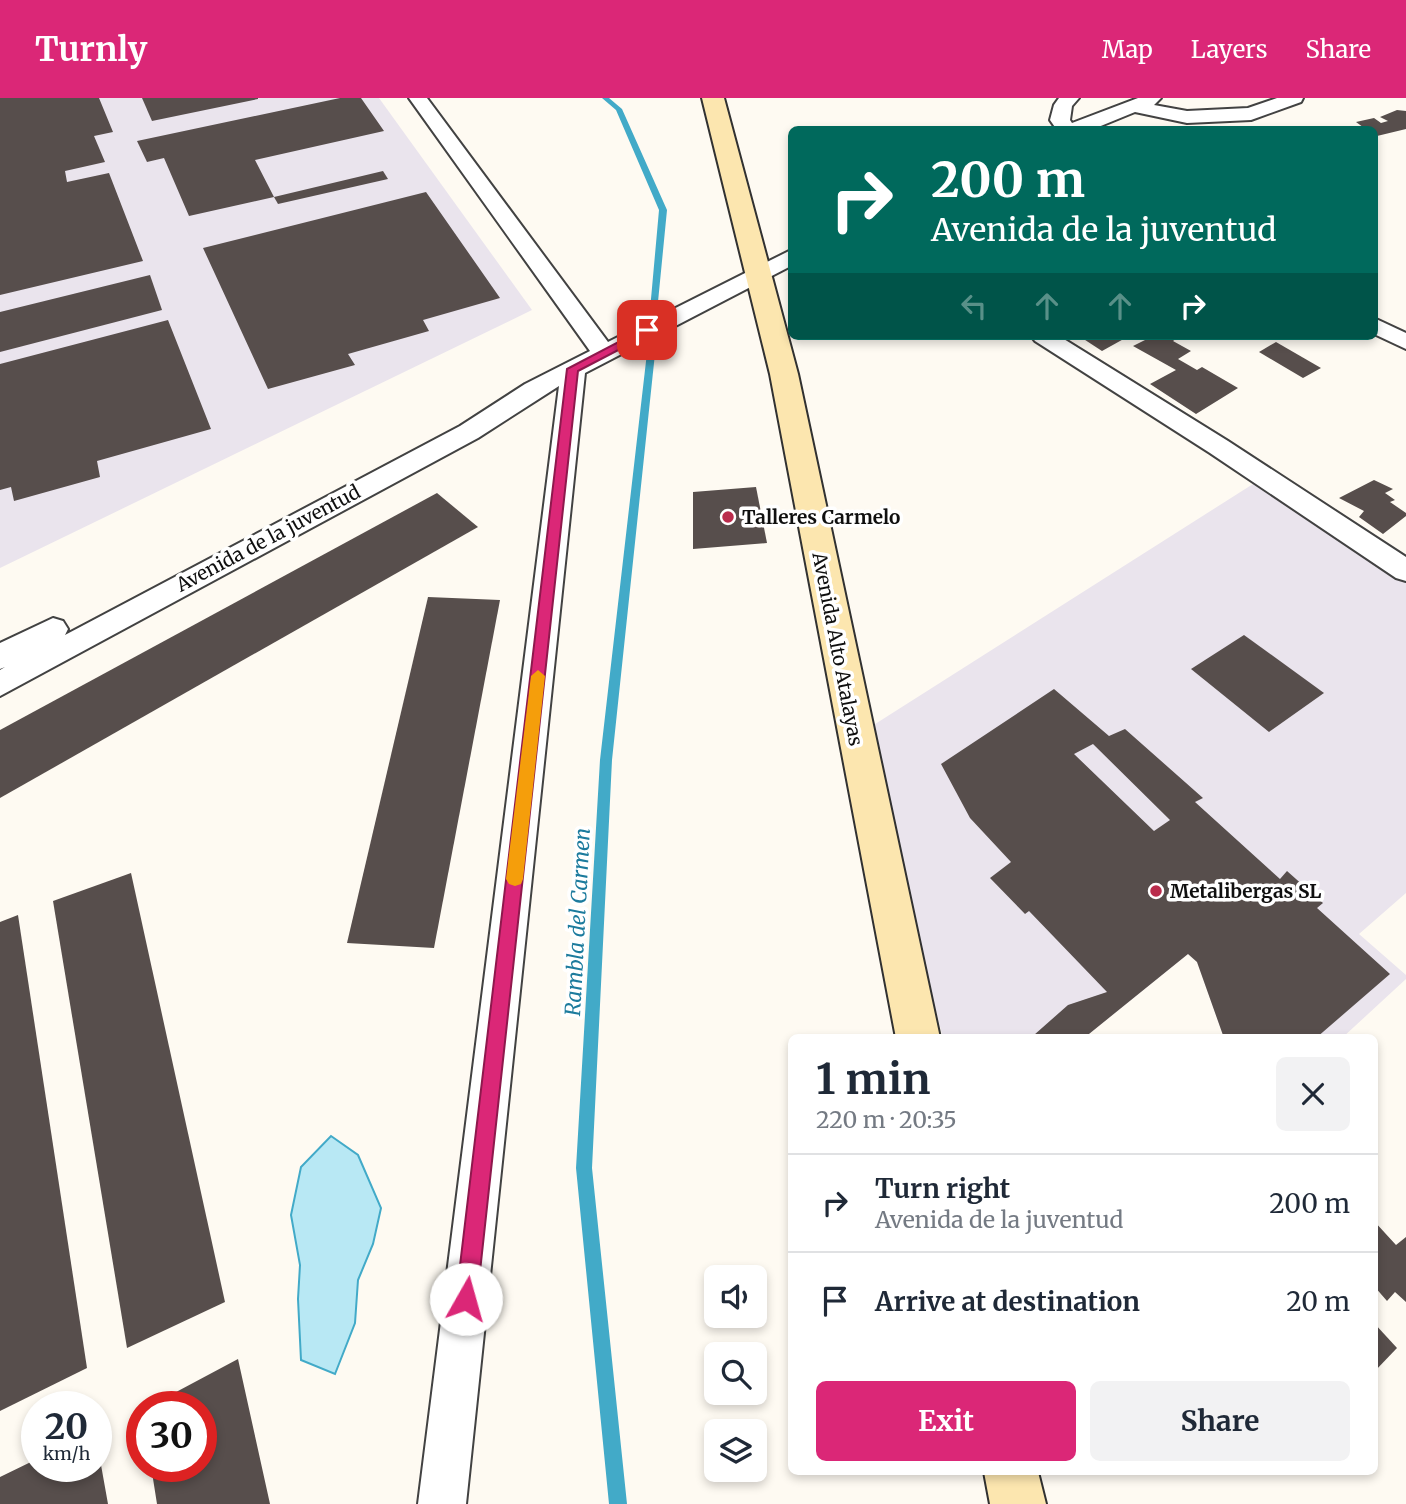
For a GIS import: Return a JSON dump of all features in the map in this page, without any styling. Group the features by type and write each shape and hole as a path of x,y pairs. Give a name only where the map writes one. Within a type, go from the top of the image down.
{"main road":[{"name":"Avenida Alto Atalayas","path":"713,98 756,274 784,374 917,1034"},
{"path":"1012,1475 1018,1504"}],"street":[{"path":"418,98 588,361 442,1504"},
{"path":"1064,126 1060,120 1063,105 1070,98"},
{"path":"1082,126 1155,98"},
{"path":"1133,106 1187,117 1251,114 1294,98"},
{"name":"Avenida de la juventud","path":"0,657 450,424 534,389 788,258"},
{"path":"1378,327 1406,342"},
{"path":"1049,340 1219,447 1406,571"},
{"name":"Avenida de la juventud","path":"0,684 209,569 469,432 534,389"},
{"path":"0,671 209,569"}],"shaded area":[{"path":"0,98 379,98 532,310 0,568"},
{"path":"1253,484 1406,583 1406,893 1359,934 1406,975 1406,979 1346,1034 1223,1034 1197,962 1188,954 1089,1034 942,1034 921,953 872,726"}],"water":[{"path":"331,1136 358,1155 381,1208 373,1244 358,1280 355,1323 335,1374 301,1360 298,1299 300,1265 291,1215 301,1167"}],"building":[{"path":"0,98 99,98 113,132 94,136 105,162 65,171 67,182 109,173 143,261 0,295"},
{"path":"142,98 258,98 258,99 152,121"},
{"path":"340,98 361,98 384,131 255,160 274,197 189,216 164,158 147,162 137,141"},
{"path":"1397,110 1406,111 1406,129 1378,136 1378,126 1362,126 1356,122 1374,118 1381,123 1388,121 1380,117"},
{"path":"383,171 388,179 278,204 274,197"},
{"path":"426,192 500,298 423,320 429,331 348,354 355,365 268,389 203,248"},
{"path":"150,275 162,310 0,352 0,312"},
{"path":"168,320 211,429 97,461 100,477 14,501 11,487 0,490 0,364"},
{"path":"1085,340 1122,340 1102,351"},
{"path":"1145,340 1174,340 1191,351 1178,359 1197,370 1202,367 1238,388 1196,414 1150,384 1176,370 1133,346"},
{"path":"1276,342 1321,368 1303,378 1259,352"},
{"path":"1374,480 1393,489 1385,493 1395,500 1390,502 1406,513 1406,516 1383,534 1359,517 1364,511 1339,498"},
{"name":"Talleres Carmelo","path":"756,487 767,543 693,549 693,492"},
{"path":"437,493 478,527 0,798 0,730"},
{"path":"428,597 500,600 434,948 347,943"},
{"path":"1244,635 1324,693 1269,732 1191,669"},
{"name":"Metalibergas SL","path":"1054,689 1109,736 1125,729 1203,798 1195,802 1280,879 1287,871 1323,903 1317,908 1390,974 1321,1034 1223,1034 1197,962 1188,954 1089,1034 1035,1034 1068,1005 1107,992 1029,911 1025,914 990,878 1011,862 970,818 941,764","holes":["1093,744 1170,820 1154,831 1074,754"]},
{"path":"131,873 225,1302 127,1348 53,901"},
{"path":"18,915 87,1368 40,1391 21,1391 21,1401 0,1411 0,922"},
{"path":"1378,1225 1396,1245 1406,1237 1406,1302 1395,1292 1387,1301 1378,1291"},
{"path":"1378,1327 1397,1348 1378,1368"},
{"path":"238,1359 270,1504 157,1504 154,1482 217,1482 217,1391 178,1391"},
{"path":"21,1467 21,1482 104,1482 108,1504 0,1504 0,1477"}],"waterway":[{"name":"Rambla del Carmen","path":"605,98 619,109 663,210 654,310"},
{"name":"Rambla del Carmen","path":"618,1504 584,1168 606,760 652,344"}],"slow traffic":[{"path":"515,879 538,676"}],"place":[{"name":"Talleres Carmelo","path":"728,517"},
{"name":"Metalibergas SL","path":"1156,891"}],"route":[{"path":"466,1299 573,369 647,330"}]}
